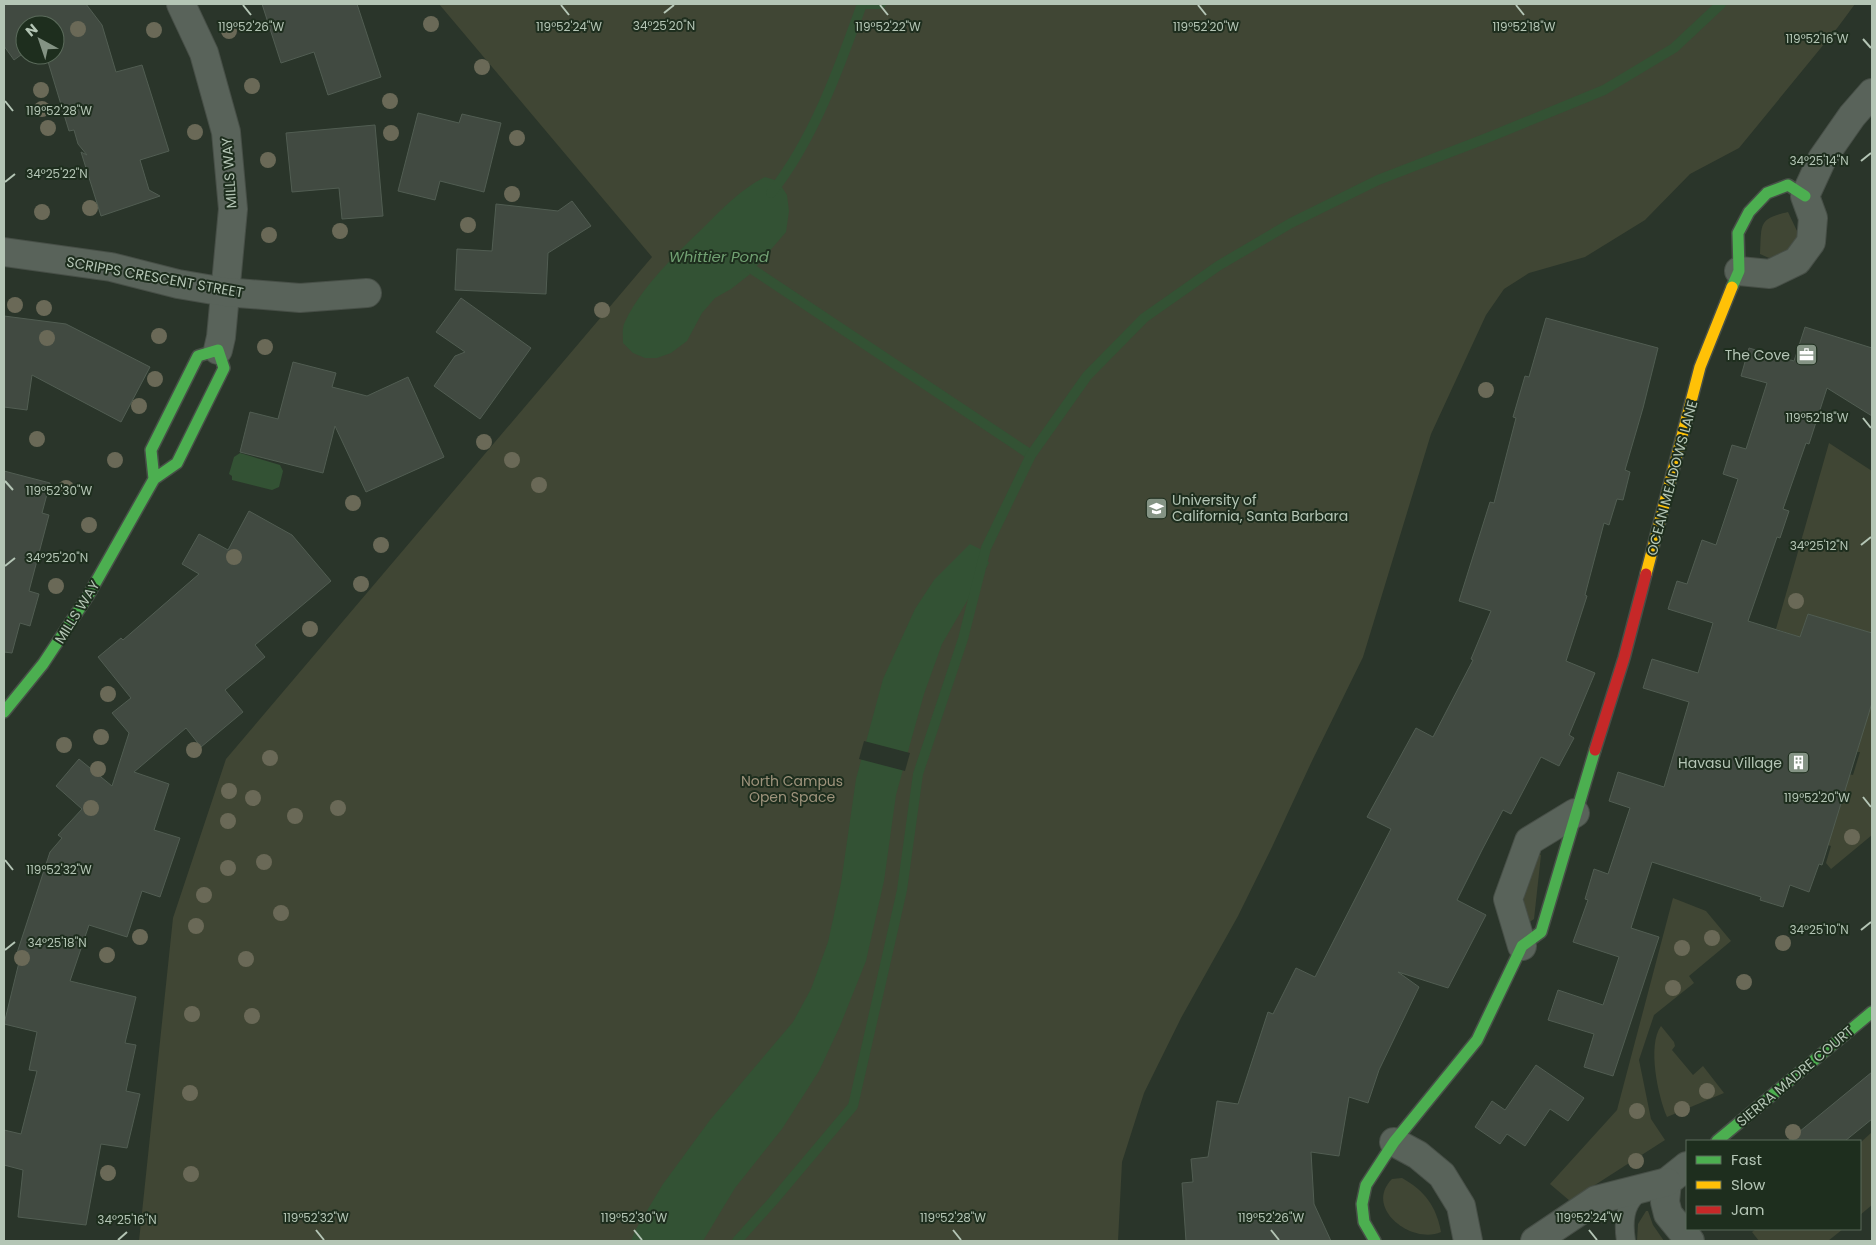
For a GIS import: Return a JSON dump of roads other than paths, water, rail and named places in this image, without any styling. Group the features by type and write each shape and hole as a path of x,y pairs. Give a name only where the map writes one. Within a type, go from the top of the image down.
{"street":[{"name":"MILLS WAY","path":"4,712 43,664 88,596 154,479 177,463 224,368 218,350 221,337 233,209 226,132 204,53 181,4"},
{"path":"1739,271 1770,274 1797,261 1811,242 1813,218 1805,196 1822,160 1852,116 1872,93"},
{"name":"OCEAN MEADOWS LANE","path":"1375,1241 1364,1222 1362,1204 1366,1186 1394,1142 1477,1040 1522,946 1541,932 1571,834 1575,813 1624,658 1700,367 1739,271 1738,234 1749,212 1767,194 1788,185 1805,196"},
{"name":"SCRIPPS CRESCENT STREET","path":"4,252 111,267 178,284 225,292 300,298 367,293"},
{"path":"154,479 151,450 198,356 218,350"},
{"path":"1522,946 1508,899 1529,841 1575,813"},
{"name":"SIERRA MADRE COURT","path":"1718,1140 1872,1012"},
{"path":"1394,1142 1424,1159 1442,1175 1461,1206 1468,1241"},
{"path":"1535,1241 1596,1200 1677,1174"},
{"path":"1677,1174 1665,1202 1668,1214 1690,1241"}],"lane":[{"path":"1626,1241 1624,1231 1625,1214 1632,1199 1642,1191 1677,1174"}],"water":[{"name":"Whittier Pond","path":"765,177 778,181 787,195 789,211 786,232 749,275 731,289 715,298 702,313 687,341 671,353 657,358 645,358 633,353 623,343 623,329 639,298 671,260 725,206 748,187"},
{"path":"240,453 280,465 283,471 279,487 272,490 232,480 232,476 229,474 234,457"},
{"path":"970,544 982,550 989,563 942,644 924,694 896,795 884,881 866,961 840,1026 819,1071 782,1129 735,1188 703,1241 631,1241 636,1229 663,1184 710,1120 793,1022 811,989 828,942 841,883 856,779 883,679 915,609 934,580"}],"waterway":[{"path":"771,193 800,150 812,127 835,77 862,4"},
{"path":"863,4 881,4"},
{"path":"737,1241 853,1106 902,890 918,774 963,639 986,548 1031,455 1087,376 1144,318 1218,266 1291,223 1378,180 1604,90 1674,48 1721,4"},
{"path":"743,263 1031,455"}],"place":[{"name":"The Cove","path":"1806,355"},
{"name":"University of California, Santa Barbara","path":"1156,508"},
{"name":"Havasu Village","path":"1798,763"}],"park label":[{"name":"North Campus Open Space","path":"792,790"}]}
